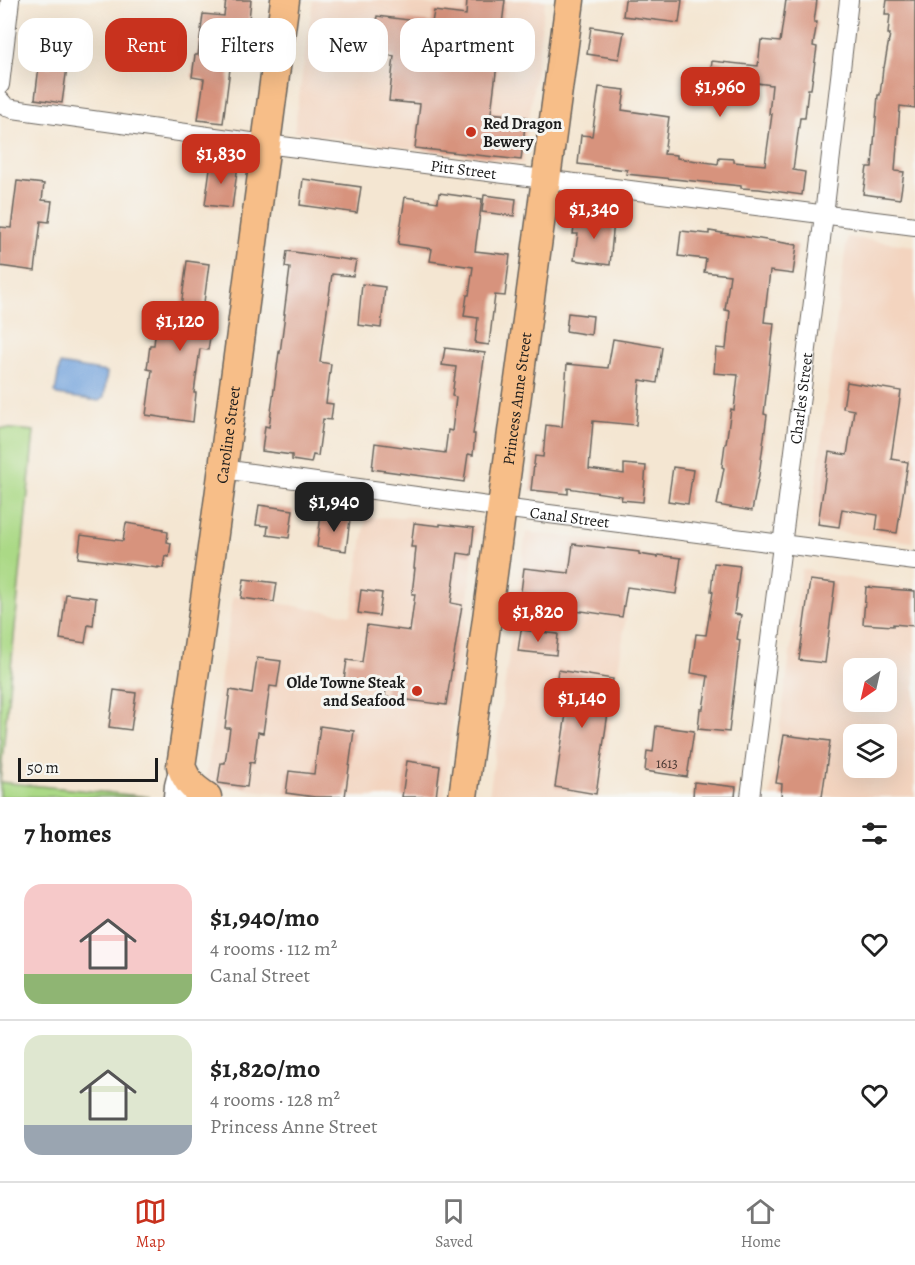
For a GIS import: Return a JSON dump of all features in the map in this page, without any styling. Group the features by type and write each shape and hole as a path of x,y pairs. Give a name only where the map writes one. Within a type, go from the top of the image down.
{"main road":[{"name":"Caroline Street","path":"181,766 203,618 285,0"},
{"name":"Princess Anne Street","path":"463,797 570,0"},
{"path":"181,766 188,782 207,797"}],"street":[{"path":"0,86 10,0"},
{"name":"Charles Street","path":"750,797 849,0"},
{"name":"Pitt Street","path":"6,105 266,144 915,226"},
{"name":"Canal Street","path":"223,469 502,508 915,561"},
{"name":"Caroline Street","path":"175,797 181,766"}],"shaded area":[{"path":"313,0 378,0 442,6 443,0 545,0 523,164 294,132 308,35 308,72 388,72 388,18 310,18"},
{"path":"847,237 915,246 915,518 912,542 811,528"},
{"path":"411,517 477,525 444,797 314,797 205,785 233,596 351,615 366,518"},
{"path":"526,532 636,545 600,797 489,797"},
{"path":"802,569 915,591 915,797 770,797"}],"green space":[{"path":"0,428 34,431 0,782"},
{"path":"0,782 150,797 0,797"}],"water":[{"path":"60,364 107,372 104,398 99,401 57,395 55,393"}],"building":[{"path":"226,0 251,0 249,18 203,18 203,14 224,16"},
{"path":"467,0 505,0 503,18 433,18 434,11 466,15"},
{"path":"625,0 682,0 679,23 623,16"},
{"path":"786,0 817,0 814,22 817,22 813,46 817,47 811,89 808,89 805,118 800,118 793,170 805,172 802,195 626,174 627,170 578,164 581,135 592,136 599,87 625,90 622,110 669,117 664,154 718,164 719,158 765,165 772,114 769,114 772,85 710,77 712,61 758,66 761,40 780,42"},
{"path":"887,0 915,0 915,108 900,106 895,171 904,172 900,199 863,194 867,167 872,167 878,95 880,95 890,34 888,34 890,14 885,14"},
{"path":"377,16 400,19 400,72 496,72 491,113 526,117 521,160 415,148 420,104 389,101 394,56 388,55 388,18 377,18"},
{"path":"591,27 624,32 619,59 587,54"},
{"path":"199,47 199,72 230,72 223,123 198,120 204,79 192,77 195,55 198,55"},
{"path":"38,72 66,72 62,103 35,99"},
{"path":"211,161 238,165 232,208 205,205"},
{"path":"303,179 361,187 357,213 300,205"},
{"path":"17,181 44,184 42,200 52,201 49,222 41,221 35,271 0,266 0,227 11,228"},
{"path":"439,193 482,199 475,251 510,255 505,296 495,295 489,345 475,343 478,318 464,316 473,267 430,261 432,249 398,244 405,197 438,202"},
{"path":"484,195 516,199 514,216 482,212"},
{"path":"576,215 614,220 610,265 574,260 578,234 573,234"},
{"path":"681,231 709,234 709,231 797,245 793,274 770,271 764,322 774,323 764,414 767,415 752,511 717,505 724,468 722,467 725,444 731,409 734,410 738,375 714,373 716,348 726,349 730,311 725,310 730,275 704,272 706,259 678,256"},
{"path":"287,251 356,261 353,276 332,274 320,362 331,364 326,403 333,404 331,420 323,419 318,456 313,455 311,463 292,460 292,455 262,451 265,426 269,427 285,314 290,268 285,267"},
{"path":"187,261 209,264 203,310 210,311 207,330 211,331 208,350 200,349 193,422 146,415 152,370 147,369 150,345 154,345 156,327 175,330 179,307 181,307"},
{"path":"362,284 385,287 381,328 358,325"},
{"path":"568,313 593,316 591,335 566,331"},
{"path":"613,339 662,347 657,383 640,380 636,425 593,421 589,469 624,474 624,464 646,466 643,502 621,500 622,496 568,488 568,494 531,490 535,456 543,457 546,425 562,427 567,364 608,368"},
{"path":"445,348 485,353 473,434 475,434 473,455 468,454 464,482 372,469 375,443 445,453 448,430 452,431 456,397 452,396 456,367 442,365"},
{"path":"847,382 901,391 891,459 908,462 897,533 876,530 878,515 842,509 839,527 818,524 829,452 847,455 854,410 843,408"},
{"path":"673,467 693,470 688,504 668,501"},
{"path":"259,505 293,510 289,538 267,535 268,526 256,525"},
{"path":"321,515 350,519 346,551 317,547"},
{"path":"126,523 163,529 168,532 167,542 171,543 169,557 165,556 163,568 78,558 81,535 123,541"},
{"path":"414,523 474,528 471,555 458,553 451,603 462,605 446,705 385,697 386,686 344,680 347,660 362,662 367,625 410,631 415,594 412,594 416,547 411,547"},
{"path":"573,544 639,552 639,554 658,557 658,555 681,558 676,594 627,587 622,617 566,610 568,597 521,592 524,568 569,573"},
{"path":"714,563 740,566 734,614 741,615 737,639 740,640 729,732 698,729 708,676 691,673 696,634 706,635 713,592 711,591"},
{"path":"244,579 277,583 274,602 241,598"},
{"path":"810,580 835,583 825,663 799,660"},
{"path":"866,587 915,591 915,626 863,624"},
{"path":"361,590 382,593 379,616 358,613"},
{"path":"66,594 96,598 93,626 88,625 85,643 60,639"},
{"path":"521,630 558,634 556,655 518,651"},
{"path":"257,658 281,661 277,687 270,686 263,733 258,732 254,763 250,762 247,787 218,783 221,763 225,763 230,728 225,728 230,690 252,694"},
{"path":"558,670 613,679 596,794 555,787 567,707 553,705"},
{"path":"114,690 136,693 131,730 109,727"},
{"path":"320,726 354,731 345,797 315,797 286,793 289,771 314,774"},
{"path":"656,726 694,731 687,777 645,771 647,751 653,752"},
{"path":"784,735 830,741 822,797 781,797 782,784 776,783"},
{"path":"407,761 440,766 436,797 402,797"},
{"path":"694,782 736,787 735,797 693,797"}],"place":[{"name":"Red Dragon Bewery","path":"471,132"},
{"name":"Olde Towne Steak and Seafood","path":"417,691"}]}
